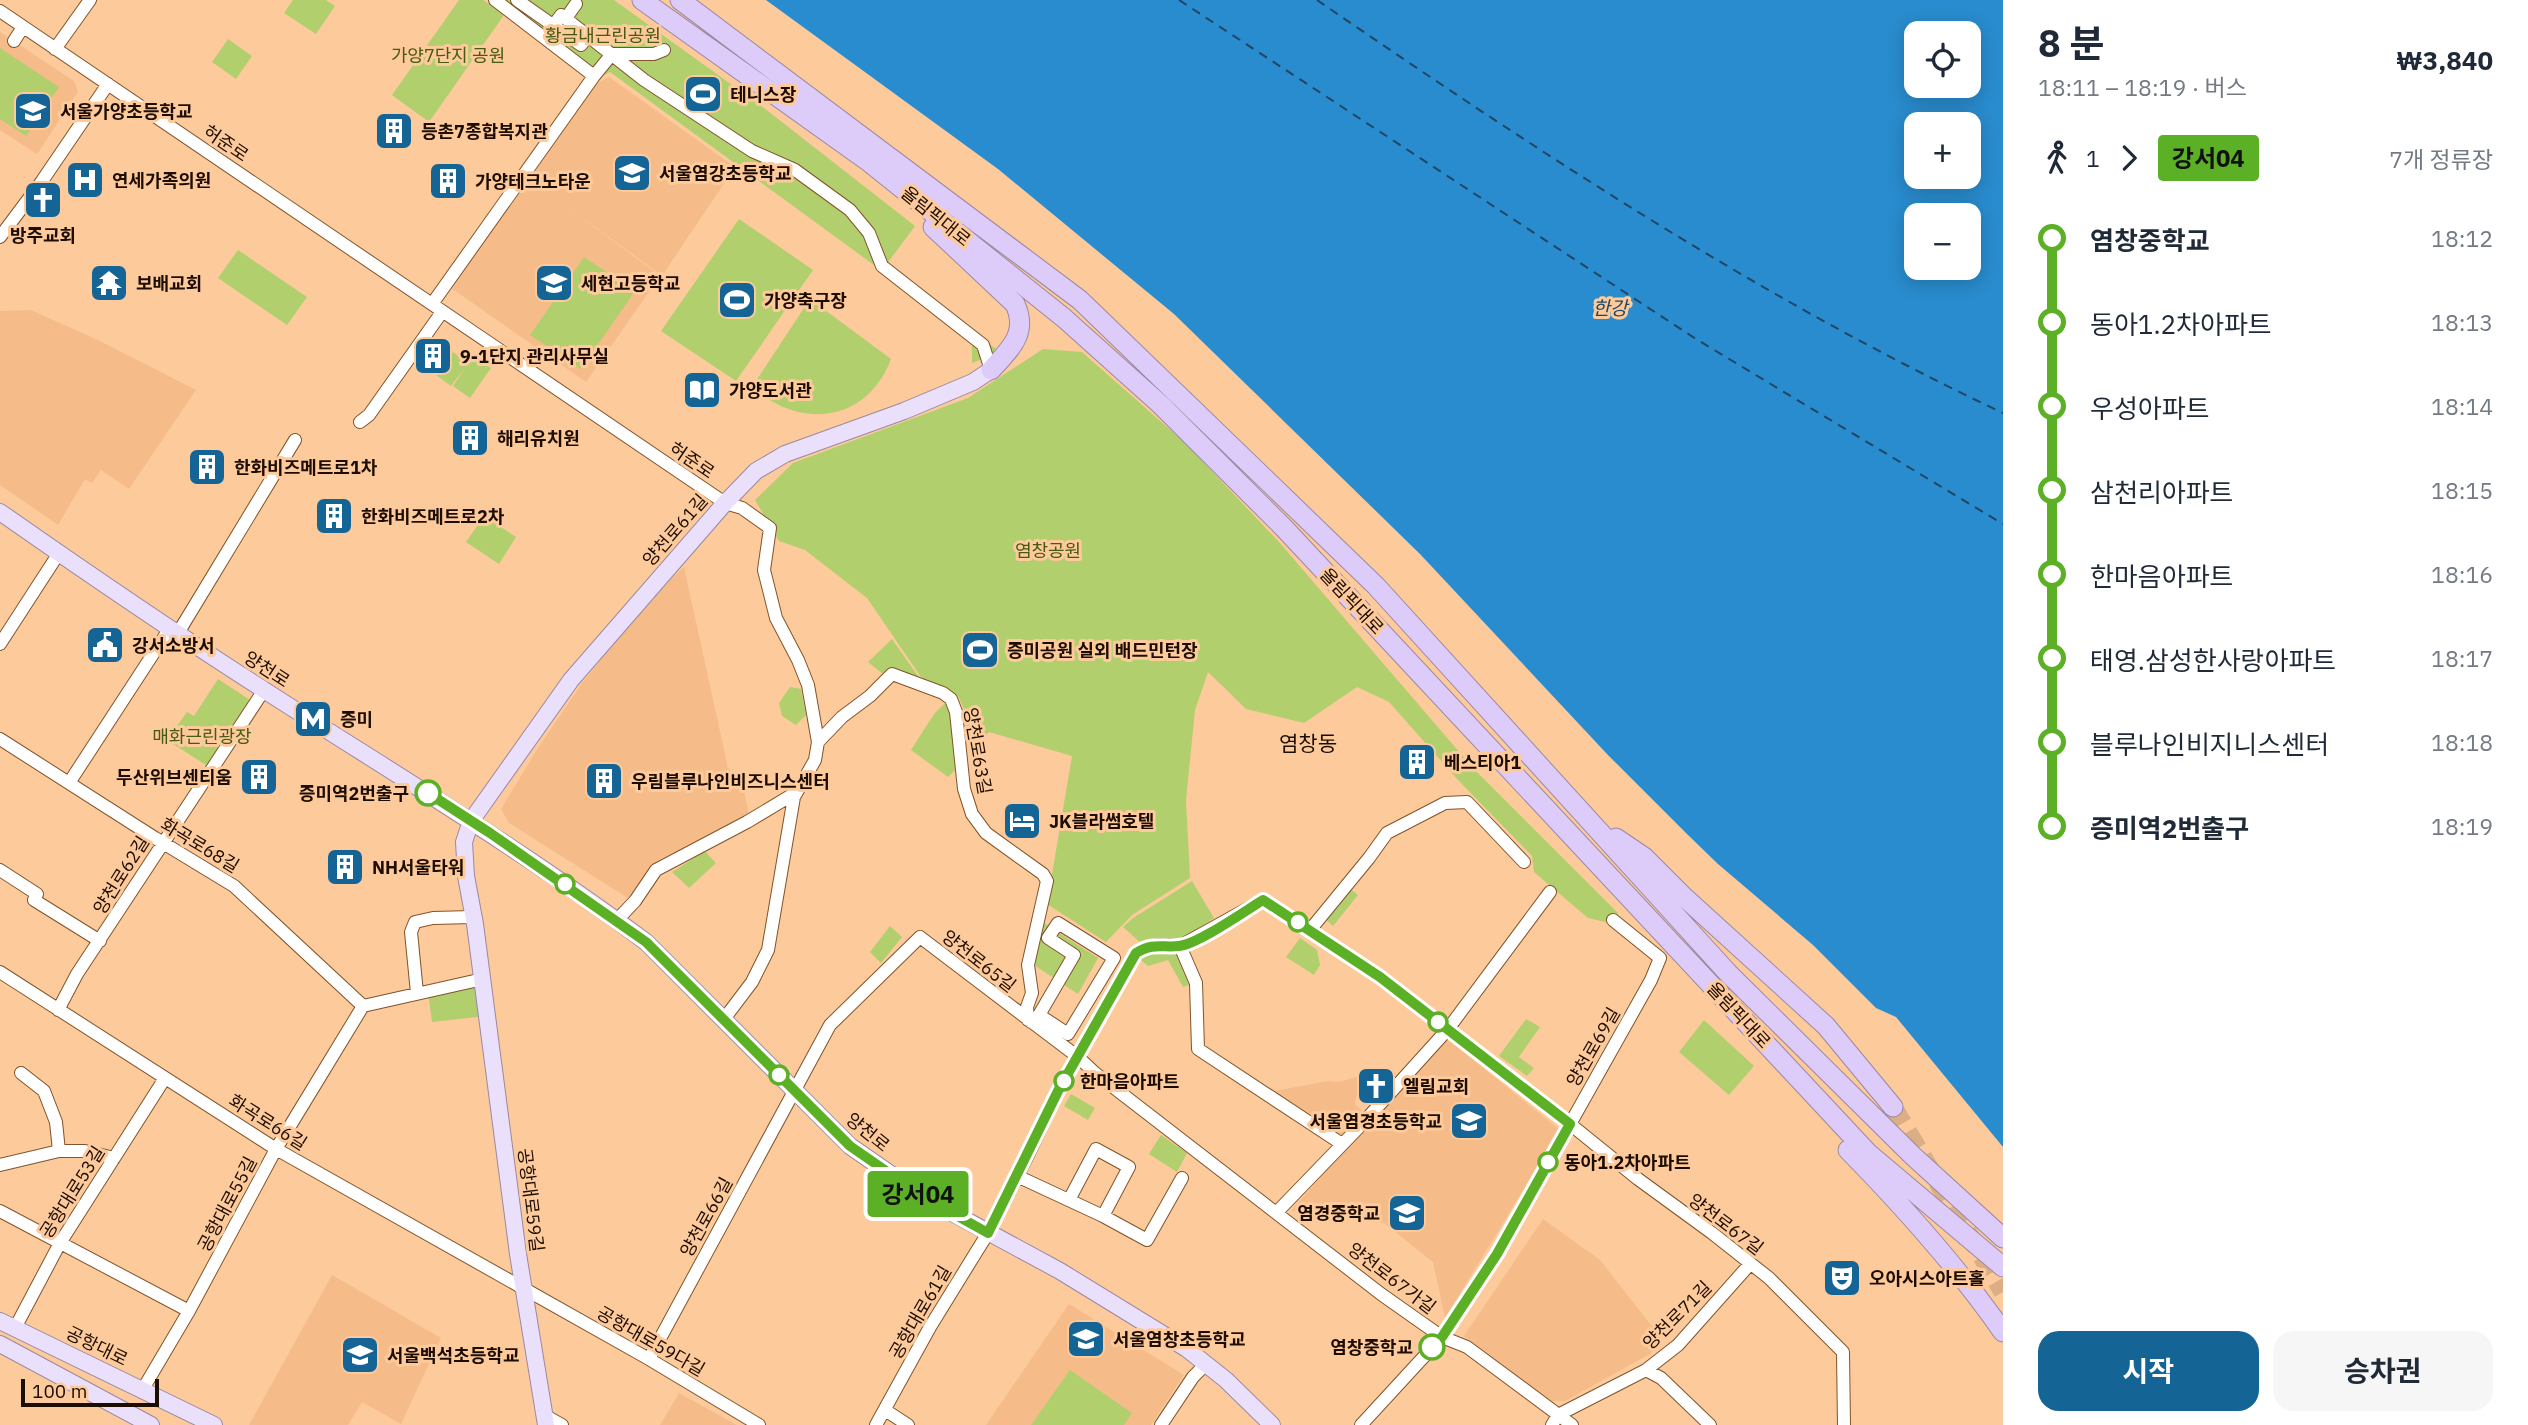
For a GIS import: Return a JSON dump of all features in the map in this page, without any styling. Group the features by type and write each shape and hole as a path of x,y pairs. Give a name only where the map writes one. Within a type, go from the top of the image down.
{"highway":[{"name":"올림픽대로","path":"642,0 869,162 1064,318 1161,405 1303,548 1868,1153 2003,1267"},
{"name":"올림픽대로","path":"680,0 1080,300 1376,586 1728,973 1913,1156 2003,1238"},
{"path":"869,162 966,260 1015,303 1020,324 1018,335 1006,356 990,370"},
{"path":"1593,823 1644,857 1826,1026 1893,1108"},
{"path":"1817,1099 1837,1139 1896,1200 1971,1285 2003,1332"}],"main road":[{"name":"양천로61길","path":"471,821 571,680 756,471 785,454 904,411 973,382 990,370"},
{"name":"양천로","path":"0,512 264,690 471,821 617,920 646,942 850,1146 925,1198 1060,1271 1187,1349 1226,1380 1272,1425"},
{"name":"공항대로59길","path":"471,821 464,842 473,917 524,1290 545,1420"},
{"name":"공항대로","path":"7,1324 214,1425"},
{"path":"0,1344 151,1425"}],"street":[{"path":"55,48 90,0"},
{"path":"495,0 594,76"},
{"path":"518,0 553,26 612,54 644,80 752,151 795,170 850,210 869,233 881,266 983,345 990,370"},
{"path":"566,18 576,4"},
{"name":"허준로","path":"0,11 725,503"},
{"path":"553,26 561,15 585,41"},
{"path":"14,41 23,27"},
{"path":"572,59 585,41"},
{"path":"360,422 369,415 437,308 594,76 612,54 654,54 664,50"},
{"path":"644,53 644,80"},
{"path":"0,237 107,84"},
{"path":"69,783 259,502 295,440"},
{"name":"양천로63길","path":"724,1020 752,982 768,950 794,797 815,760 818,742 808,685 776,618 764,570 770,528 742,508 725,503"},
{"path":"0,644 59,553"},
{"name":"양천로63길","path":"818,742 842,717 870,696 892,674 943,693 951,699 956,712 964,789 972,814 986,833 1043,874 1047,881 1028,965 1032,993 1027,1007 1032,1019"},
{"name":"양천로62길","path":"58,1010 77,974 264,690"},
{"name":"화곡로68길","path":"0,738 234,886 363,1006"},
{"path":"617,920 635,901 656,870 797,792"},
{"path":"1310,930 1387,833 1445,803 1467,802 1524,862"},
{"path":"0,870 37,894 34,900 100,941"},
{"path":"1277,1212 1448,1028 1550,892"},
{"name":"양천로67길","path":"988,1233 1078,1057 1136,953 1144,948 1160,945 1180,946 1263,900 1380,977 1769,1278 1843,1352 1844,1425"},
{"path":"417,993 411,932 415,922 433,918 473,917"},
{"name":"양천로69길","path":"1361,1425 1442,1337 1497,1254 1651,980 1660,958 1613,920"},
{"path":"1058,923 1114,958 1068,1034 1032,1019 1050,987 1074,955 1048,938 1058,923"},
{"name":"양천로65길","path":"795,1091 830,1025 920,937 1032,1019 1078,1057"},
{"path":"1180,946 1196,983 1198,1049 1342,1144"},
{"name":"화곡로66길","path":"0,972 276,1149 524,1290"},
{"path":"363,1006 483,979"},
{"name":"공항대로55길","path":"143,1389 189,1311 276,1149 363,1006"},
{"name":"양천로67가길","path":"1078,1057 1095,1073 1381,1294 1442,1337 1467,1347 1555,1420 1572,1425"},
{"path":"21,1073 44,1091 56,1122 59,1151"},
{"name":"공항대로53길","path":"7,1324 165,1078"},
{"name":"양천로66길","path":"649,1359 795,1091"},
{"path":"1069,1200 1096,1149 1129,1167 1103,1216"},
{"path":"0,1165 59,1151 85,1151 114,1158"},
{"path":"1017,1176 1147,1240 1182,1178"},
{"path":"0,1211 189,1311"},
{"name":"공항대로61길","path":"876,1425 930,1327 988,1233"},
{"name":"양천로71길","path":"1555,1420 1646,1370 1678,1345 1750,1264"},
{"name":"공항대로59다길","path":"524,1290 649,1359 759,1425"},
{"path":"1161,1425 1193,1377 1206,1364"},
{"path":"1646,1370 1661,1378 1710,1425"},
{"path":"884,1410 908,1425"},
{"path":"545,1420 562,1425"}],"shaded area":[{"name":"서울가양초등학교","path":"0,32 74,81 78,92 37,154 0,130"},
{"path":"609,77 735,167 662,276 553,196 660,276 586,382 451,288 595,84"},
{"path":"31,310 98,340 196,390 129,489 101,470 92,483 85,479 58,525 0,485 0,311"},
{"path":"684,567 728,768 743,785 749,815 742,821 658,860 628,898 509,823 501,809 582,683 653,596"},
{"path":"1446,1038 1560,1130 1445,1318 1433,1262 1384,1223 1291,1211"},
{"path":"1360,1076 1355,1104 1366,1115 1348,1135 1336,1139 1270,1092 1328,1081 1338,1082"},
{"path":"1543,1219 1600,1260 1661,1338 1650,1354 1565,1401 1549,1401 1464,1336"},
{"name":"서울백석초등학교","path":"332,1275 441,1338 401,1424 362,1402 348,1425 249,1425"},
{"name":"서울염창초등학교","path":"1069,1304 1184,1375 1151,1425 986,1425"},
{"path":"679,1393 737,1425 660,1425"}],"green space":[{"path":"293,0 326,0 335,6 316,34 284,13"},
{"name":"가양7단지 공원","path":"459,0 483,0 504,15 429,122 392,95"},
{"name":"황금내근린공원","path":"499,0 614,0 764,108 915,226 886,265 996,349 992,355 972,363 972,343 878,268 610,72 600,77"},
{"path":"228,39 252,56 236,79 212,62"},
{"path":"0,48 59,87 26,136 0,119"},
{"name":"가양축구장","path":"739,219 813,270 736,381 661,331"},
{"path":"238,250 307,297 287,325 218,278"},
{"path":"584,257 635,291 581,369 530,335"},
{"path":"810,299 891,359 880,380 866,396 849,407 831,413 811,414 791,410 771,401 752,387"},
{"name":"염창공원","path":"1043,349 1082,352 1184,442 1279,542 1473,768 1618,913 1609,923 1588,918 1534,872 1532,856 1459,781 1389,702 1357,687 1304,723 1246,709 1208,672 1195,710 1186,800 1190,878 1132,915 1106,942 1047,904 1072,756 989,732 970,754 965,711 958,696 921,677 867,598 805,550 779,541 755,500 793,463 968,398"},
{"path":"453,352 468,364 474,357 491,368 470,398 453,386 465,368 451,386 436,375"},
{"path":"484,516 516,537 499,564 466,542"},
{"path":"892,639 917,678 891,668 884,675 868,662"},
{"name":"매화근린광장","path":"218,679 253,702 209,767 167,740 187,712 194,716"},
{"path":"790,687 801,689 806,715 796,725 782,716 779,703"},
{"path":"946,702 952,722 957,768 948,777 911,750 934,714"},
{"path":"705,851 716,863 689,888 672,872"},
{"path":"1192,881 1214,918 1179,942 1143,945 1123,927 1133,918"},
{"path":"1347,886 1358,895 1333,926 1322,916"},
{"path":"1044,923 1098,958 1078,994 1034,965"},
{"path":"890,926 902,937 881,963 870,952"},
{"path":"1300,938 1317,950 1320,965 1314,975 1286,957"},
{"path":"1177,950 1196,983 1183,987 1168,960 1148,966 1136,956 1145,951"},
{"path":"481,981 486,1016 432,1022 428,992"},
{"path":"1526,1019 1540,1027 1519,1057 1534,1068 1527,1076 1499,1056"},
{"path":"1704,1020 1754,1066 1729,1095 1679,1052"},
{"path":"1071,1094 1095,1108 1088,1120 1064,1106"},
{"path":"1161,1135 1187,1153 1177,1172 1149,1154"},
{"path":"1070,1370 1132,1413 1124,1425 1031,1425"}],"water":[{"name":"한강","path":"766,0 2003,0 2003,1147 1896,1017 1876,1008 1813,945 1687,834 1607,754 1420,554 1174,314 998,169"}],"ferry route":[{"path":"1179,0 1696,339 2003,524"},
{"path":"1317,0 1567,167 1738,272 1913,369 2003,413"}],"tunnel":[{"path":"1893,1107 2003,1292"}],"bus line":[{"name":"강서04","path":"428,793 646,942 850,1146 925,1198 988,1233 1058,1091 1136,953 1144,948 1160,945 1180,946 1263,900 1380,977 1570,1124 1497,1254 1442,1337 1432,1347"}],"place":[{"name":"테니스장","path":"703,94"},
{"name":"서울가양초등학교","path":"33,111"},
{"name":"등촌7종합복지관","path":"394,131"},
{"name":"서울염강초등학교","path":"632,173"},
{"name":"연세가족의원","path":"85,180"},
{"name":"가양테크노타운","path":"448,181"},
{"name":"방주교회","path":"43,200"},
{"name":"보배교회","path":"109,283"},
{"name":"세현고등학교","path":"554,283"},
{"name":"가양축구장","path":"737,300"},
{"name":"9-1단지 관리사무실","path":"433,356"},
{"name":"가양도서관","path":"702,390"},
{"name":"해리유치원","path":"470,438"},
{"name":"한화비즈메트로1차","path":"207,467"},
{"name":"한화비즈메트로2차","path":"334,516"},
{"name":"강서소방서","path":"105,645"},
{"name":"증미공원 실외 배드민턴장","path":"980,650"},
{"name":"증미","path":"313,719"},
{"name":"베스티아1","path":"1417,762"},
{"name":"두산위브센티움","path":"259,777"},
{"name":"우림블루나인비즈니스센터","path":"604,781"},
{"name":"증미역2번출구","path":"428,793"},
{"name":"JK블라썸호텔","path":"1022,821"},
{"name":"NH서울타워","path":"345,867"},
{"name":"한마음아파트","path":"1064,1081"},
{"name":"엘림교회","path":"1376,1086"},
{"name":"서울염경초등학교","path":"1469,1121"},
{"name":"동아1.2차아파트","path":"1548,1162"},
{"name":"염경중학교","path":"1407,1213"},
{"name":"오아시스아트홀","path":"1842,1278"},
{"name":"서울염창초등학교","path":"1086,1339"},
{"name":"염창중학교","path":"1432,1347"},
{"name":"서울백석초등학교","path":"360,1355"}],"district":[{"name":"염창동","path":"1308,743"}]}
